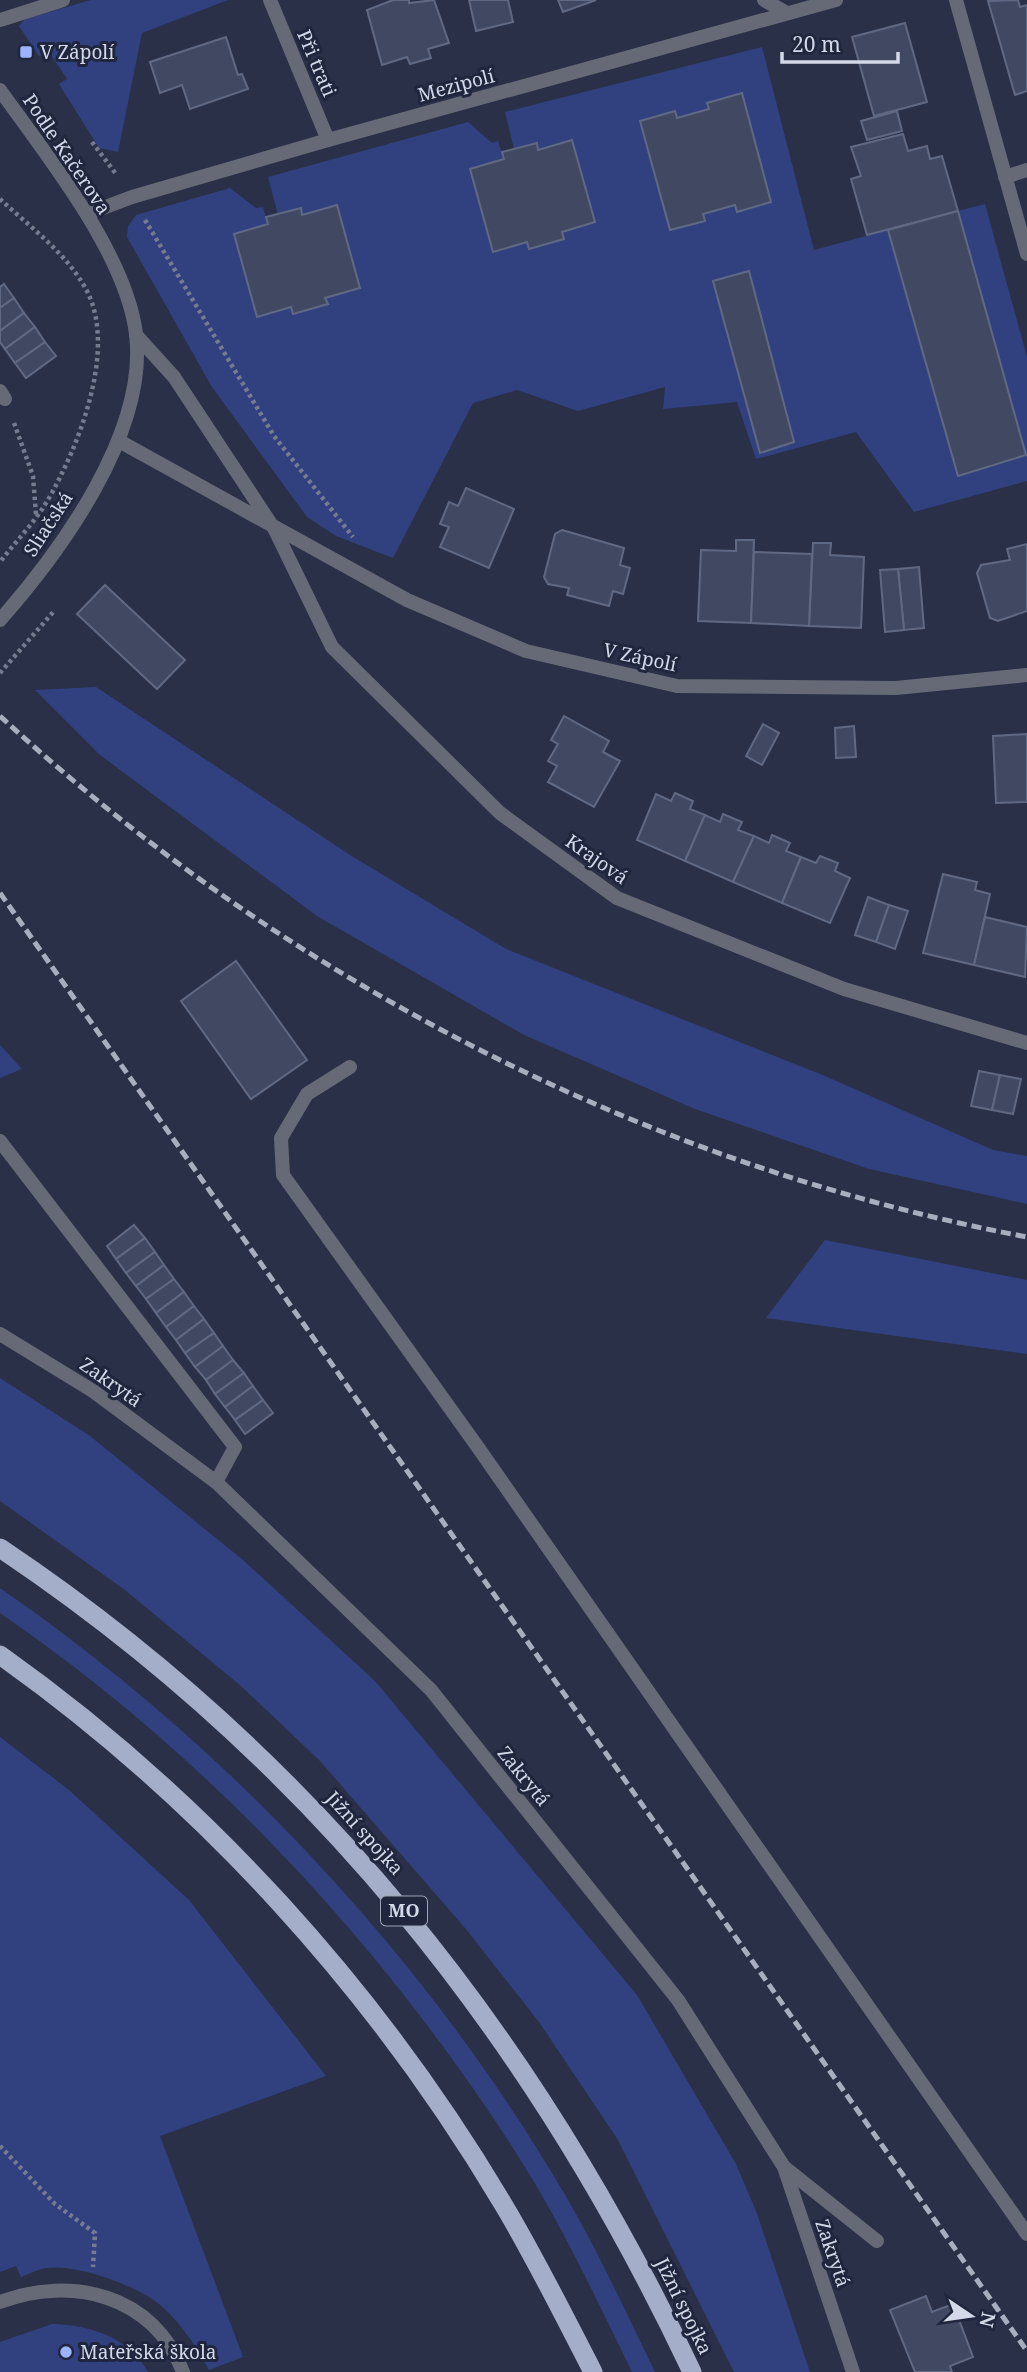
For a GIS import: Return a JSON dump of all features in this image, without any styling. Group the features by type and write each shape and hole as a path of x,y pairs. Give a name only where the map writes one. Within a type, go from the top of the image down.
{"highway":[{"name":"Jižní spojka","path":"0,1548 119,1633 201,1702 289,1785 353,1852 423,1933 488,2018 555,2118 610,2210 692,2372"},
{"path":"0,1655 105,1736 182,1804 255,1877 324,1953 389,2034 449,2118 504,2205 593,2372"}],"street":[{"path":"0,20 63,0"},
{"name":"Při trati","path":"270,0 328,140"},
{"path":"764,0 787,13"},
{"name":"Mezipolí","path":"88,214 132,197 328,140 836,0"},
{"path":"956,0 1027,254"},
{"name":"Podle Kačerova","path":"0,90 88,214 123,289 136,335 132,397 119,442"},
{"path":"1005,177 1027,170"},
{"name":"V Zápolí","path":"136,335 174,377 274,528"},
{"name":"V Zápolí","path":"119,442 407,600 526,651 677,685 896,688 1027,675"},
{"name":"Sliačská","path":"0,620 29,588 74,525 119,442"},
{"name":"Krajová","path":"274,528 332,647 500,813 617,898 844,989 1027,1043"},
{"path":"350,1068 307,1094 281,1138 283,1175 477,1446 1027,2234"},
{"path":"0,1140 235,1447 216,1482"},
{"name":"Zakrytá","path":"0,1335 93,1391 216,1482 430,1690 678,2000 784,2167 853,2372"},
{"path":"784,2167 877,2241"},
{"path":"0,2302 51,2290 91,2291 117,2301 153,2324 183,2372"}],"path":[{"path":"92,142 132,197 274,436 343,526 360,542"},
{"path":"0,199 62,257 88,294 97,332 94,380 76,444 48,500 0,562"},
{"path":"3,395 33,476 36,515"},
{"path":"0,674 55,610"},
{"path":"0,2146 55,2204 95,2233 91,2291"}],"shaded area":[{"path":"91,0 228,0 142,33 118,152 99,148 59,84 67,79 48,50 39,56 19,26 25,19"},
{"path":"762,47 814,250 888,230 958,476 1026,456 958,211 985,204 1027,357 1027,481 914,512 856,432 756,459 737,402 663,409 665,387 578,411 517,390 473,403 393,558 336,536 307,517 212,387 127,237 128,226 136,215 230,188 256,208 263,207 268,225 234,235 257,316 291,308 293,314 327,305 325,298 360,289 337,206 302,215 301,209 278,215 268,177 468,122 492,143 498,141 504,160 493,251 527,242 529,249 563,239 562,232 595,223 572,141 538,150 537,144 514,149 505,112","holes":["742,93 771,202 737,212 735,205 703,214 704,221 670,230 640,121 675,111 677,118 709,109 707,103"]},
{"path":"96,687 350,855 506,949 825,1076 993,1150 1027,1156 1027,1204 869,1169 695,1109 524,1035 317,916 100,755 35,690"},
{"path":"0,1045 22,1069 0,1078"},
{"path":"825,1240 1027,1280 1027,1354 766,1318"},
{"path":"0,1378 90,1436 243,1560 375,1681 637,1995 736,2164 756,2211 810,2372 734,2372 618,2140 539,2022 465,1928 321,1762 241,1686 125,1590 0,1501"},
{"path":"0,1588 84,1649 164,1715 241,1786 315,1860 384,1938 449,2020 509,2105 564,2193 600,2259 655,2372 632,2372 561,2230 513,2148 461,2071 405,1996 346,1924 283,1855 217,1789 147,1726 75,1668 0,1613"},
{"path":"0,1737 69,1790 189,1900 326,2076 160,2136 243,2357 209,2370 179,2324 155,2301 132,2288 72,2269 47,2268 21,2277 16,2266 0,2272"},
{"name":"Mateřská škola","path":"52,2324 80,2327 107,2335 130,2350 148,2372 0,2372 0,2342"}],"building":[{"path":"393,0 409,0 409,3 434,0 449,43 428,49 431,58 410,64 407,57 382,65 367,10"},
{"path":"469,0 508,0 513,22 476,31"},
{"path":"558,0 596,0 563,12"},
{"path":"1018,0 1020,7 1027,5 1027,91 1015,95 988,1"},
{"path":"905,23 927,102 874,116 852,37"},
{"path":"226,37 238,75 242,74 248,89 190,109 182,85 160,93 150,62"},
{"path":"742,93 771,202 737,212 735,205 703,214 705,221 670,230 640,121 675,111 677,118 709,109 707,103"},
{"path":"897,111 902,131 867,140 861,121"},
{"path":"903,134 908,151 927,146 930,159 942,156 958,211 867,235 851,179 861,176 851,147"},
{"path":"572,140 595,222 562,232 564,239 529,249 527,242 493,252 470,169 504,159 502,152 537,143 538,150"},
{"path":"337,205 360,288 325,298 328,304 293,314 291,307 257,317 234,234 268,224 266,217 301,208 302,215"},
{"path":"958,211 1026,455 958,476 888,230"},
{"path":"749,271 794,442 760,453 713,281"},
{"path":"4,284 14,298 0,308 0,287"},
{"path":"14,298 24,313 0,331 0,308"},
{"path":"24,313 35,327 5,349 0,342 0,331"},
{"path":"35,327 45,342 15,363 5,349"},
{"path":"45,342 56,356 26,378 15,363"},
{"path":"466,488 514,509 489,568 440,547 449,527 440,524 449,502 458,506"},
{"path":"562,530 624,548 620,565 630,568 623,594 613,591 609,606 567,595 569,588 548,584 544,577 555,534"},
{"path":"736,540 754,540 751,623 698,621 701,550 736,551"},
{"path":"813,543 831,543 830,555 864,557 861,628 809,626"},
{"path":"1027,544 1027,611 998,621 990,618 977,573 981,565 1010,560 1007,549"},
{"path":"754,552 812,554 809,626 751,623"},
{"path":"919,567 924,628 904,630 898,569"},
{"path":"898,569 904,630 885,632 880,570"},
{"path":"105,585 185,660 157,689 77,614"},
{"path":"564,716 609,741 603,752 620,761 594,807 548,782 557,766 548,761 558,744 551,740"},
{"path":"763,724 779,733 762,765 746,756"},
{"path":"854,726 856,757 836,758 835,728"},
{"path":"1027,734 1027,802 996,803 993,736"},
{"path":"675,793 693,801 690,809 705,815 685,861 637,840 656,794 671,801"},
{"path":"723,814 742,822 738,830 754,836 733,882 685,861 705,815 720,822"},
{"path":"772,835 790,843 786,851 801,857 782,903 733,882 754,836 769,843"},
{"path":"820,856 838,863 835,871 850,878 830,923 782,903 801,857 816,863"},
{"path":"943,874 977,882 975,890 990,894 974,965 923,953"},
{"path":"868,897 889,905 876,942 855,935"},
{"path":"889,905 908,911 895,949 876,942"},
{"path":"985,917 1027,927 1025,977 974,965"},
{"path":"236,961 307,1060 251,1099 181,1001"},
{"path":"979,1071 1000,1075 992,1110 971,1106"},
{"path":"1000,1075 1021,1079 1013,1114 992,1110"},
{"path":"134,1225 145,1238 116,1259 107,1246"},
{"path":"145,1238 155,1252 126,1273 116,1259"},
{"path":"155,1252 164,1265 136,1286 126,1273"},
{"path":"164,1265 174,1279 146,1299 136,1286"},
{"path":"174,1279 184,1292 156,1313 146,1299"},
{"path":"184,1292 194,1306 166,1327 156,1313"},
{"path":"194,1306 204,1319 176,1340 166,1327"},
{"path":"204,1319 214,1333 185,1353 176,1340"},
{"path":"214,1333 223,1346 195,1367 185,1353"},
{"path":"223,1346 233,1360 206,1380 195,1367"},
{"path":"233,1360 244,1373 215,1394 206,1380"},
{"path":"244,1373 253,1386 225,1407 215,1394"},
{"path":"253,1386 263,1400 235,1420 225,1407"},
{"path":"263,1400 273,1413 245,1434 235,1420"},
{"path":"926,2296 932,2312 953,2304 973,2357 950,2366 952,2372 915,2372 890,2310"}],"railway":[{"path":"0,716 111,811 227,899 350,978 477,1048 609,1110 745,1162 885,1205 1027,1237"},
{"path":"0,893 1027,2351"}],"place":[{"name":"V Zápolí","path":"26,52"},
{"name":"Mateřská škola","path":"66,2352"}]}
